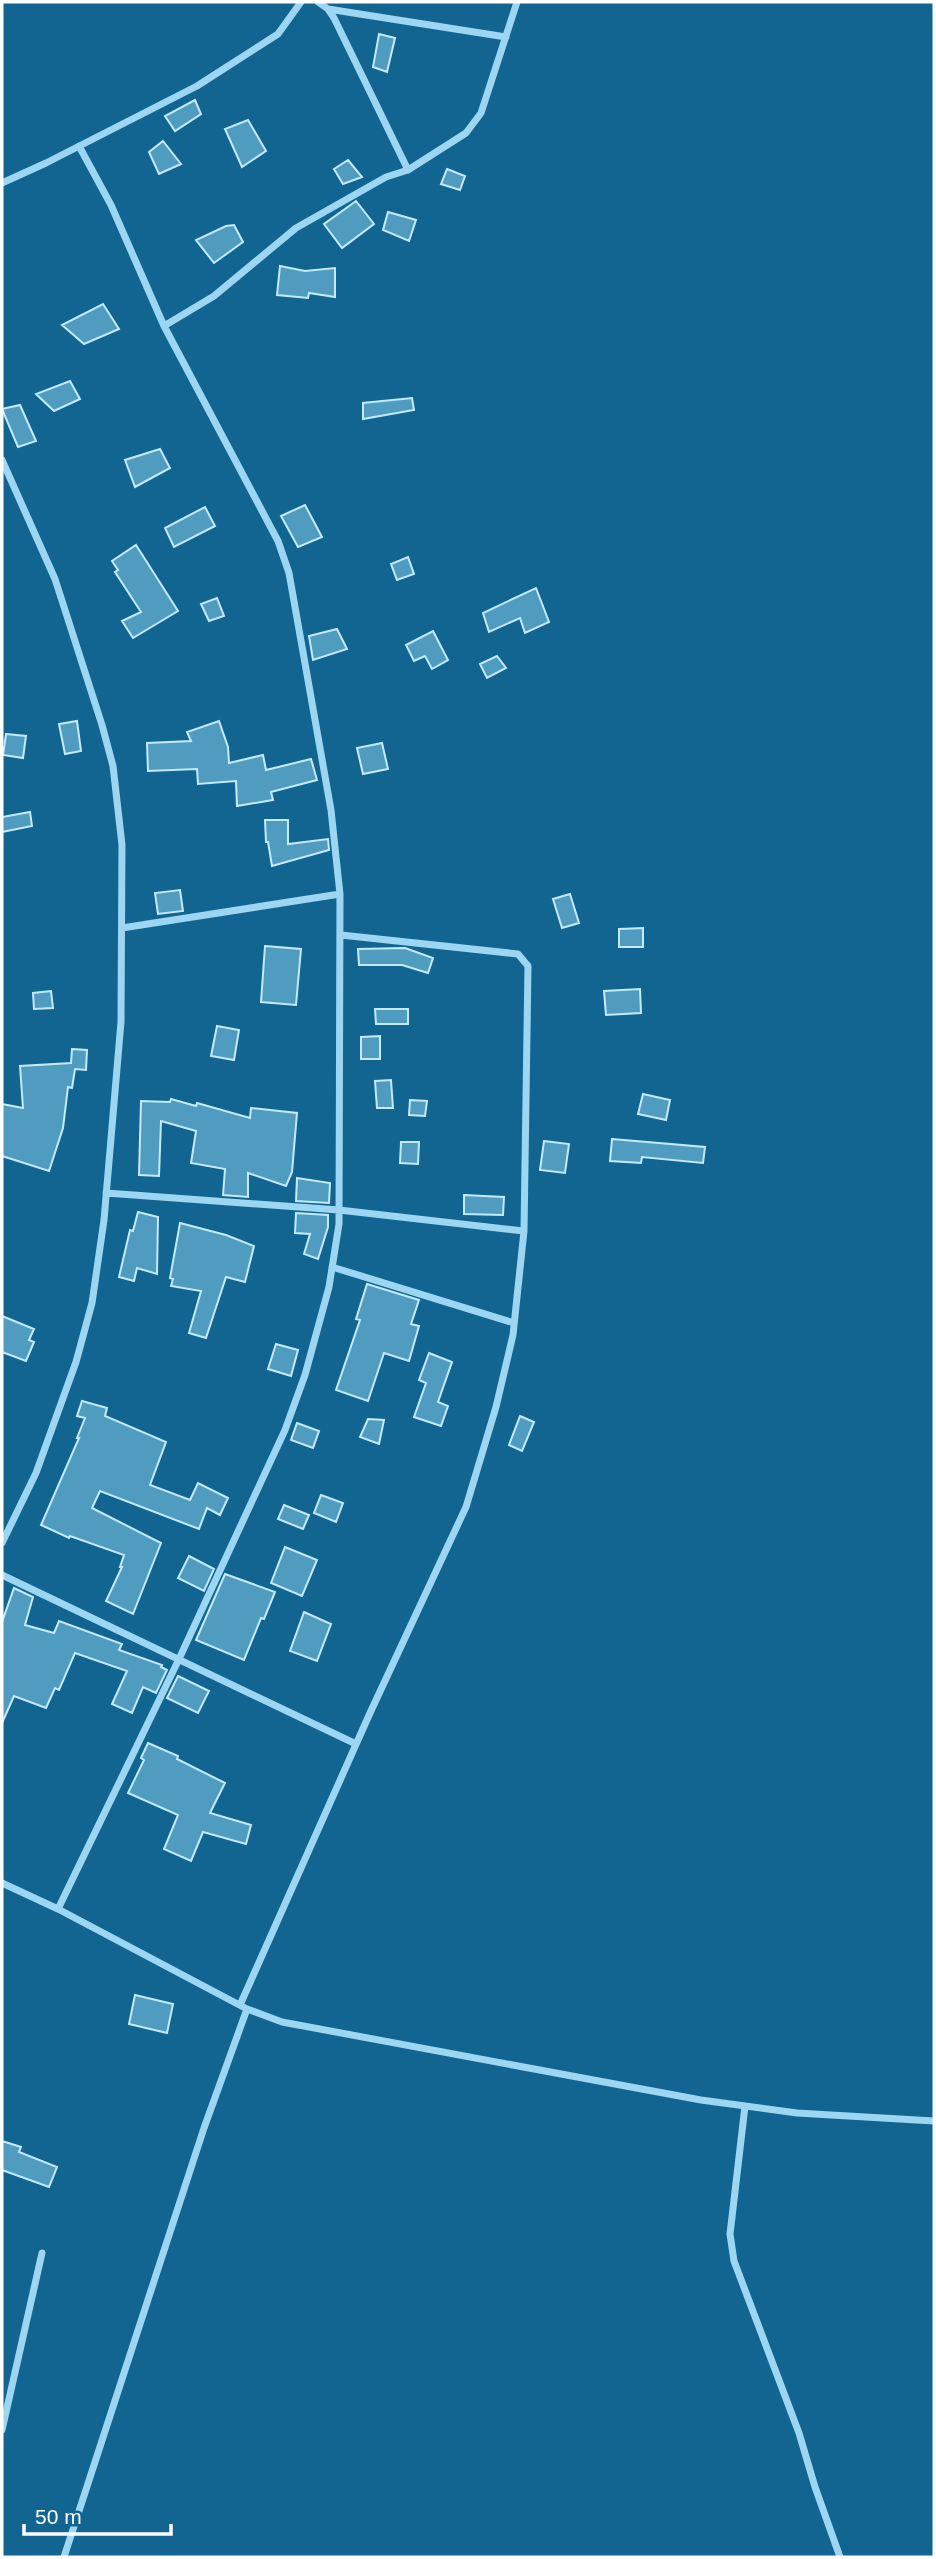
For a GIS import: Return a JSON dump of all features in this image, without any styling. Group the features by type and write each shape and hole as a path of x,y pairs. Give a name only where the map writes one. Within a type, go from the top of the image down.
{"street":[{"path":"2,183 197,86 278,34 301,2"},
{"path":"318,2 328,9 506,37"},
{"path":"164,326 214,296 296,228 386,177 408,170 466,133 474,125 485,101 517,2"},
{"path":"328,9 408,170"},
{"path":"58,1909 179,1660 285,1430 305,1374 332,1267 339,1210 340,894 331,810 289,573 278,541 164,326 111,205 79,146"},
{"path":"2,460 55,579 102,725 113,766 122,845 121,1022 106,1193 92,1303 76,1362 36,1472 2,1543"},
{"path":"122,928 340,894"},
{"path":"64,2557 243,2007 356,1744 466,1507 496,1407 514,1324 524,1231 528,966 518,954 341,935"},
{"path":"106,1193 339,1210 524,1231"},
{"path":"332,1267 514,1324"},
{"path":"2,1575 356,1744"},
{"path":"2,1883 58,1909 243,2007 282,2022 701,2100 797,2113 934,2121"},
{"path":"745,2106 730,2235 734,2261 799,2433 840,2557"},
{"path":"2,2430 42,2253"}],"building":[{"path":"379,34 395,38 387,72 373,67"},
{"path":"195,100 201,114 175,131 165,116"},
{"path":"248,120 266,151 242,167 225,129"},
{"path":"163,141 181,164 159,174 149,152"},
{"path":"348,160 362,177 343,184 334,169"},
{"path":"447,169 465,176 460,190 441,184"},
{"path":"356,201 374,224 342,248 324,224"},
{"path":"388,212 416,220 409,241 383,230"},
{"path":"234,225 243,242 214,263 196,240"},
{"path":"280,266 305,271 335,268 335,297 309,293 308,298 277,295"},
{"path":"103,304 119,329 84,344 62,325"},
{"path":"70,381 80,399 54,411 36,394"},
{"path":"412,398 414,410 363,419 363,403"},
{"path":"20,405 36,441 18,447 2,409"},
{"path":"160,449 170,468 135,487 125,460"},
{"path":"305,505 322,537 298,547 281,516"},
{"path":"205,507 215,526 174,547 165,528"},
{"path":"136,545 178,611 133,638 122,621 141,612 115,572 118,570 112,561"},
{"path":"408,557 414,574 397,580 391,564"},
{"path":"536,588 549,622 525,633 520,618 489,632 483,613"},
{"path":"217,598 224,616 209,621 201,604"},
{"path":"337,629 347,649 313,660 309,636"},
{"path":"433,631 448,660 432,669 425,656 414,661 406,645"},
{"path":"497,656 506,668 487,678 480,664"},
{"path":"77,721 81,751 65,754 59,724"},
{"path":"219,721 228,747 229,763 263,755 266,770 311,759 317,780 271,792 273,800 237,806 236,781 198,784 197,769 148,771 147,743 191,741 187,732"},
{"path":"6,734 26,736 23,758 3,755"},
{"path":"382,743 388,769 363,774 357,748"},
{"path":"30,812 32,826 2,832 2,817"},
{"path":"265,820 288,820 288,844 328,839 329,850 272,866 266,842"},
{"path":"180,890 183,911 158,914 155,893"},
{"path":"570,894 579,923 562,928 553,899"},
{"path":"643,928 643,947 619,947 619,929"},
{"path":"265,946 301,949 296,1005 261,1002"},
{"path":"405,948 433,958 428,973 402,965 359,965 358,949"},
{"path":"640,989 641,1013 606,1015 604,991"},
{"path":"51,991 53,1008 34,1009 33,993"},
{"path":"375,1009 408,1009 408,1024 376,1024"},
{"path":"217,1026 239,1030 234,1060 211,1056"},
{"path":"380,1036 380,1059 361,1059 361,1037"},
{"path":"72,1049 87,1050 86,1070 75,1069 72,1088 68,1087 63,1128 49,1171 2,1156 2,1104 23,1108 20,1066 71,1063"},
{"path":"391,1080 393,1108 377,1108 375,1081"},
{"path":"643,1094 670,1100 666,1120 638,1114"},
{"path":"171,1099 196,1106 197,1103 250,1118 251,1108 297,1113 292,1172 286,1186 248,1173 248,1197 223,1195 225,1169 191,1163 196,1131 161,1121 159,1176 139,1175 141,1101 170,1102"},
{"path":"410,1100 427,1101 425,1116 409,1115"},
{"path":"612,1139 705,1147 703,1163 642,1157 641,1163 610,1161"},
{"path":"544,1141 569,1144 565,1173 540,1170"},
{"path":"401,1142 419,1142 418,1164 400,1163"},
{"path":"297,1178 330,1183 329,1203 296,1201"},
{"path":"464,1195 504,1197 503,1215 464,1214"},
{"path":"138,1212 158,1217 157,1274 137,1268 134,1281 119,1277 130,1230 133,1231"},
{"path":"296,1213 328,1215 328,1227 318,1259 304,1254 310,1234 295,1233"},
{"path":"180,1223 226,1235 254,1246 245,1282 226,1277 206,1338 189,1333 201,1291 171,1286 173,1279 170,1278"},
{"path":"367,1284 419,1300 411,1324 419,1326 409,1361 384,1353 368,1401 336,1390 360,1320 356,1319"},
{"path":"2,1316 34,1329 29,1340 34,1342 26,1361 2,1352"},
{"path":"276,1344 298,1350 291,1376 268,1369"},
{"path":"429,1353 452,1362 438,1402 448,1406 441,1426 414,1417 426,1383 419,1380"},
{"path":"82,1401 107,1408 105,1416 166,1442 150,1485 190,1500 198,1483 228,1498 220,1515 207,1508 199,1529 100,1491 92,1508 161,1543 133,1614 106,1601 122,1567 124,1555 70,1536 69,1538 41,1525 79,1438 85,1418 77,1416"},
{"path":"520,1416 534,1422 522,1451 509,1445"},
{"path":"368,1419 384,1420 379,1444 360,1437"},
{"path":"297,1423 319,1431 313,1448 291,1440"},
{"path":"321,1495 343,1503 336,1522 314,1513"},
{"path":"284,1505 309,1515 303,1529 278,1519"},
{"path":"285,1547 317,1560 302,1596 271,1583"},
{"path":"189,1556 214,1569 204,1591 178,1578"},
{"path":"225,1574 275,1592 244,1660 196,1640"},
{"path":"14,1588 33,1597 25,1625 54,1633 59,1621 122,1644 119,1650 162,1665 161,1667 167,1670 156,1693 143,1687 132,1713 112,1704 127,1671 75,1653 59,1690 55,1688 46,1708 14,1696 2,1723 2,1622"},
{"path":"304,1612 331,1624 317,1661 290,1651"},
{"path":"178,1676 209,1691 198,1713 167,1698"},
{"path":"148,1743 178,1756 177,1759 225,1783 210,1813 251,1825 246,1844 203,1832 191,1861 164,1849 178,1815 128,1793 144,1760 141,1758"},
{"path":"135,1995 173,2004 167,2033 129,2024"},
{"path":"2,2141 21,2147 19,2152 57,2167 49,2187 2,2170"}]}
